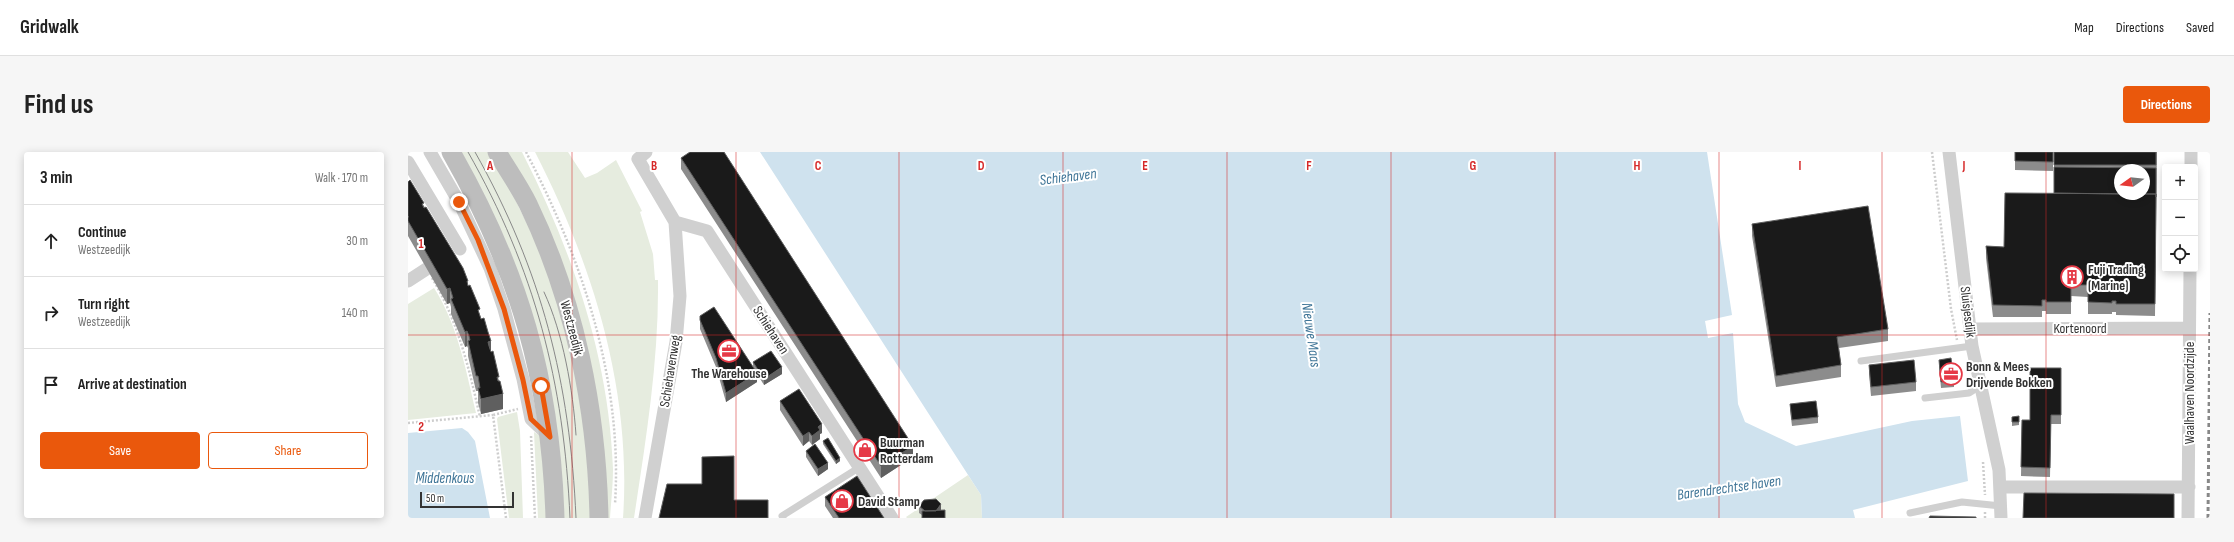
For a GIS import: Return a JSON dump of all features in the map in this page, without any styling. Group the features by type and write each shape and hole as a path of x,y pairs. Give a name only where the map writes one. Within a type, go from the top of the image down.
{"main road":[{"path":"451,152 490,224 518,296 532,342 550,437 555,518"},
{"name":"Westzeedijk","path":"497,152 534,217 571,319 589,404 596,468 599,518"}],"street":[{"path":"430,152 459,202 478,240 504,309 531,419 550,437"},
{"name":"Sluisjesdijk","path":"1949,152 1972,346 2001,487 2001,512"},
{"path":"2191,152 2191,164"},
{"path":"642,156 675,222"},
{"path":"408,162 460,249"},
{"name":"Schiehaven","path":"675,222 707,231 892,518"},
{"name":"Schiehavenweg","path":"645,518 676,334 680,296 675,222"},
{"path":"447,256 478,240"},
{"path":"408,280 427,269"},
{"name":"Waalhaven Noordzijde","path":"2188,518 2190,272"},
{"name":"Kortenoord","path":"1970,329 2189,328"},
{"path":"2001,487 2189,487"}],"lane":[{"path":"1861,361 1972,346"},
{"path":"1925,398 1969,393 1980,386"},
{"path":"783,518 782,516 860,467"},
{"path":"1910,513 1962,502 2001,512"}],"path":[{"path":"427,269 442,295 465,352 480,417"},
{"path":"408,423 480,417 528,406"},
{"path":"493,415 506,518"},
{"path":"531,419 534,518"}],"shaded area":[{"path":"456,152 488,152 501,170 547,265 578,370 594,518 559,518 549,399"},
{"path":"506,152 522,152 558,229 585,307 596,347 610,428 613,469 610,518 602,518 593,402"},
{"path":"535,152 568,152 585,178 597,173 616,160 642,211 640,212 653,254 655,280 658,280 658,310 651,399 634,518 623,518 624,470 621,423 614,376 604,329 591,284 574,239 556,195"},
{"path":"434,288 449,317 455,333 465,365 476,413 408,420 408,304"},
{"path":"517,412 520,431 523,518 509,518 497,419 498,417"},
{"path":"534,432 543,438 548,518 538,518"},
{"path":"968,475 981,495 982,518 906,517"}],"water":[{"path":"760,152 1707,152 1732,315 1705,321 1708,338 1733,333 1738,404 1745,422 1796,446 1912,421 1960,416 1968,481 1853,510 1855,518 982,518 981,495"},
{"name":"Middenkous","path":"462,428 468,432 475,441 490,518 408,518 408,433"}],"building":[{"path":"690,152 724,152 913,446 881,466 681,158"},
{"path":"2015,152 2053,152 2053,162 2015,161"},
{"path":"2054,152 2156,152 2156,165 2054,165"},
{"path":"2054,167 2114,168 2114,194 2054,193"},
{"path":"2150,168 2156,168 2156,194 2150,194"},
{"path":"410,180 424,203 422,204 424,208 426,207 463,268 468,281 468,286 470,285 480,309 478,310 481,319 484,318 491,341 488,342 489,346 491,352 493,351 499,377 497,377 498,381 500,381 503,394 481,399 478,388 480,388 478,376 476,376 468,341 470,340 469,336 467,331 465,332 451,299 453,298 450,288 447,289 408,221 408,182"},
{"name":"Fuji Trading (Marine)","path":"2005,193 2114,194 2114,200 2150,200 2150,194 2156,194 2155,304 2116,304 2116,301 2112,301 2112,303 2088,302 2088,285 2071,285 2071,302 2046,302 2046,300 2042,300 2042,306 1993,305 1986,246 2004,247"},
{"path":"1868,206 1888,329 1837,337 1841,365 1776,376 1752,224"},
{"path":"714,307 757,373 726,393 716,358 700,320 700,316"},
{"path":"771,351 782,367 764,379 753,362"},
{"path":"1951,358 1954,381 1941,382 1939,360"},
{"path":"1914,360 1916,382 1871,387 1869,365"},
{"path":"2030,368 2061,368 2061,415 2051,415 2050,468 2021,467 2022,420 2030,420"},
{"path":"799,389 822,424 818,427 820,430 812,436 809,432 803,436 780,401"},
{"path":"1816,401 1818,417 1792,420 1790,404"},
{"path":"2019,416 2019,422 2012,422 2012,417"},
{"path":"828,438 840,458 836,461 823,441"},
{"path":"815,444 828,463 818,469 806,451"},
{"path":"734,456 734,500 768,500 768,518 659,518 667,484 702,484 702,457"},
{"path":"857,476 884,518 839,518 825,497"},
{"path":"2024,493 2174,494 2174,518 2023,518"},
{"path":"936,499 941,504 936,511 925,511 919,506 924,500"},
{"path":"945,510 945,518 922,518 922,511"},
{"path":"1930,516 1976,517 1976,518 1929,518"}],"tram line":[{"path":"468,152 491,196 511,240 528,284 542,328 553,374 561,420 567,468 570,518"},
{"path":"475,152 498,196 518,240 535,284 548,329 559,374 567,420 573,468 576,518"},
{"path":"544,292 551,308 562,343 570,381 576,435"}],"railway":[{"path":"2208,518 2210,313"}],"place":[{"name":"Fuji Trading (Marine)","path":"2072,277"},
{"name":"The Warehouse","path":"729,351"},
{"name":"Bonn & Mees Drijvende Bokken","path":"1951,374"},
{"name":"Buurman Rotterdam","path":"865,450"},
{"name":"David Stamp","path":"842,501"}],"route":[{"path":"459,202 490,268 504,309 523,380 531,419 550,437 541,386"}],"water label":[{"name":"Nieuwe Maas","path":"1311,335"},
{"name":"Barendrechtse haven","path":"1729,488"}]}
